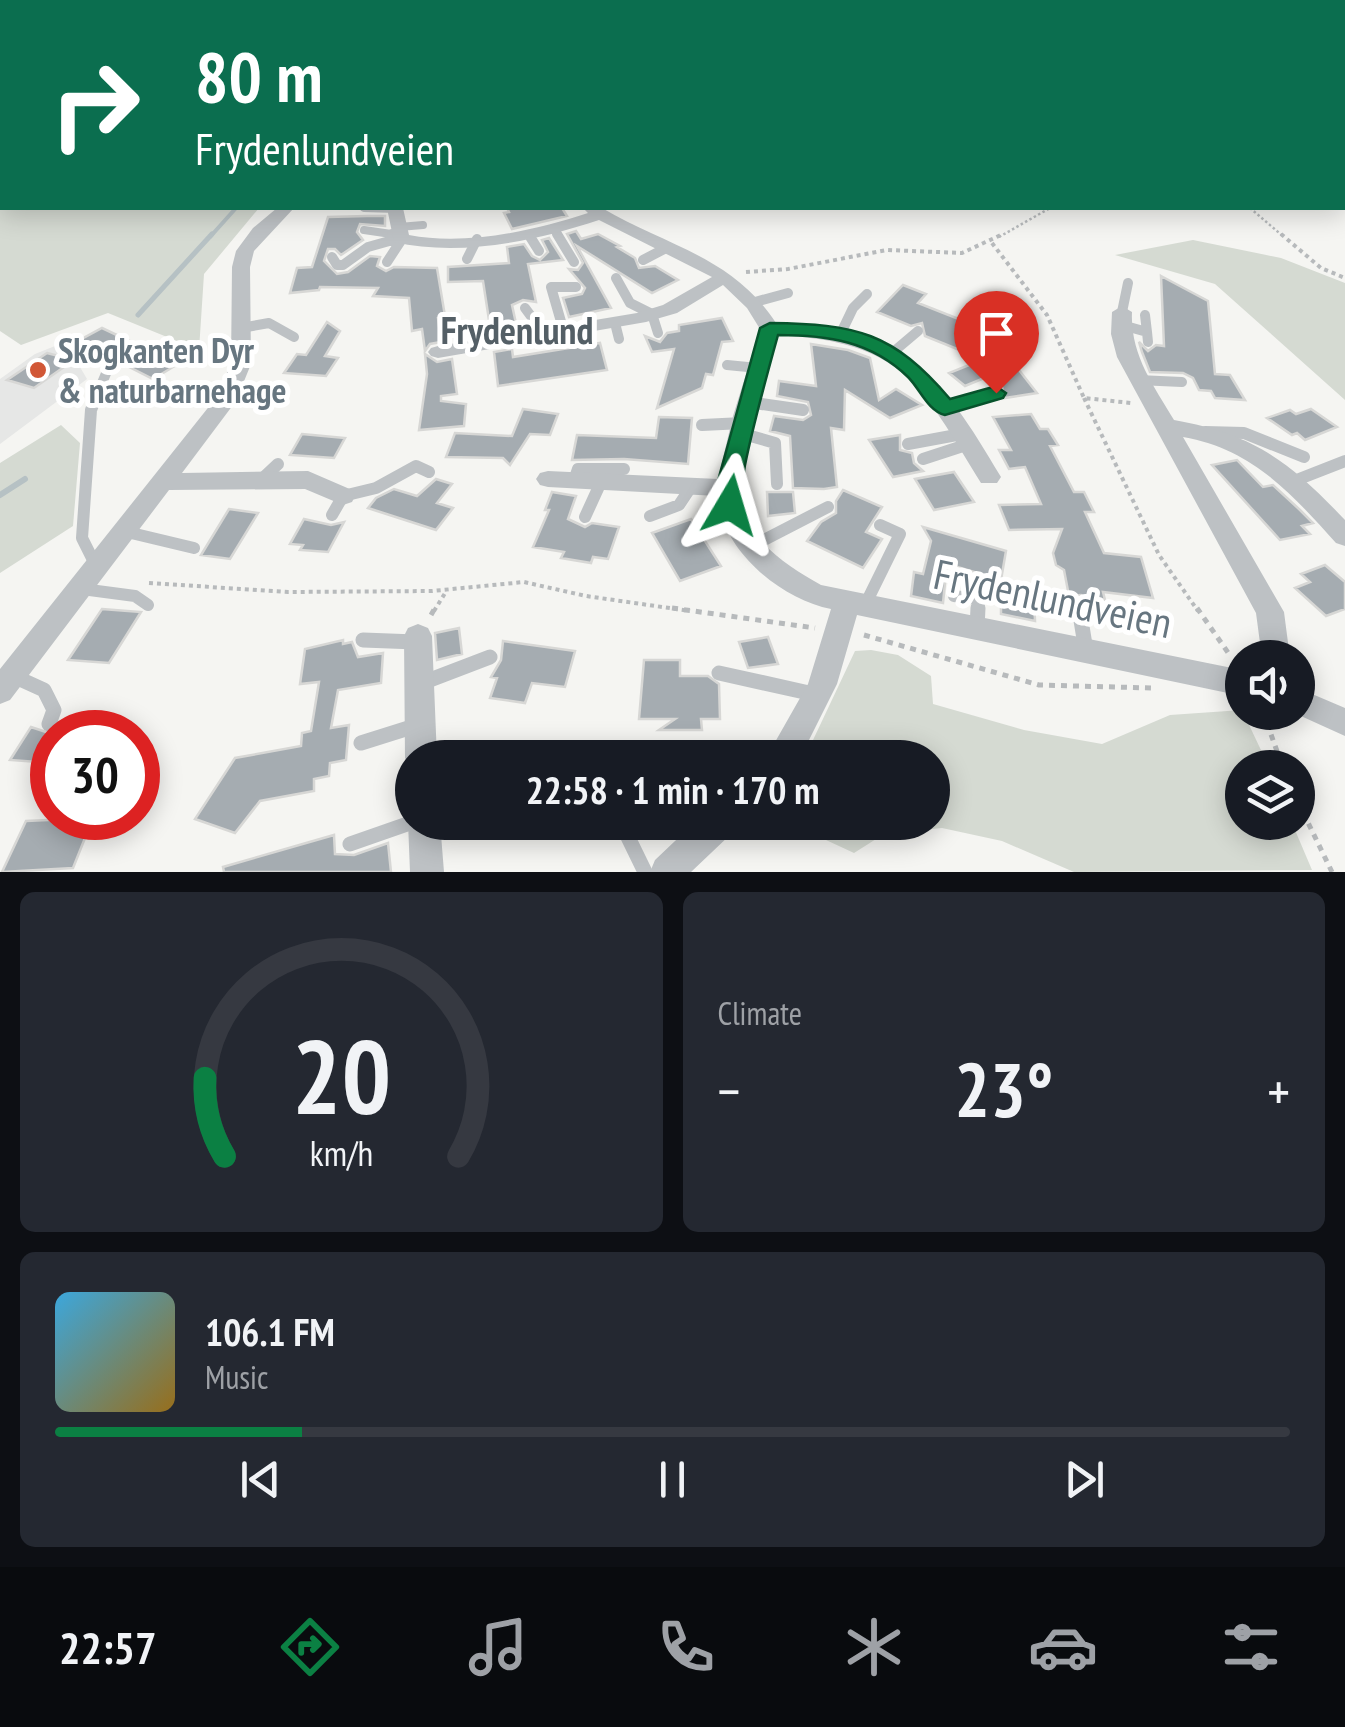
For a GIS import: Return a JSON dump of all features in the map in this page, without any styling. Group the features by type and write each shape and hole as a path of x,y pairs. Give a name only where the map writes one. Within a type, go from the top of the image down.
{"street":[{"path":"5,684 127,532 240,376 245,251 284,210"},
{"path":"398,226 534,243 559,225 596,211 721,273 755,302 770,328 728,488 548,479"},
{"path":"438,352 555,333 617,331 655,323 721,273"},
{"path":"1122,318 1127,357 1270,612 1274,640"},
{"path":"770,328 841,333 881,345 916,372 945,408 989,477"},
{"path":"1164,426 1205,432 1246,446 1256,462 1294,481 1345,536"},
{"path":"163,482 270,472 310,473 338,506"},
{"name":"Frydenlundveien","path":"728,488 730,505 754,545 787,579 851,613 977,628 1225,680"},
{"path":"794,740 804,727 851,613"},
{"path":"417,639 420,740"},
{"path":"1315,708 1345,722"},
{"path":"425,840 427,872"},
{"path":"667,872 700,840"}],"lane":[{"path":"368,210 398,226"},
{"path":"559,225 574,262"},
{"path":"332,257 337,265 344,265 398,226"},
{"path":"387,262 398,226"},
{"path":"364,230 423,226"},
{"path":"467,258 478,239"},
{"path":"642,260 668,247"},
{"path":"616,278 630,303 655,323"},
{"path":"1128,283 1122,318 1148,336 1145,315"},
{"path":"555,333 552,287 576,287"},
{"path":"755,302 788,293"},
{"path":"841,333 853,308 866,294"},
{"path":"525,308 555,333"},
{"path":"241,328 269,322 294,337"},
{"path":"456,322 460,348"},
{"path":"892,353 918,330"},
{"path":"98,570 82,538 90,410 110,364"},
{"path":"727,365 758,368"},
{"path":"1144,392 1182,382"},
{"path":"945,408 996,393"},
{"path":"702,424 803,410"},
{"path":"744,420 775,443 777,484"},
{"path":"1205,432 1229,428 1256,434 1304,457"},
{"path":"908,444 966,439"},
{"path":"923,459 966,439"},
{"path":"1294,481 1345,461"},
{"path":"338,506 416,466 429,472"},
{"path":"574,481 578,469 624,469"},
{"path":"584,518 601,482"},
{"path":"650,516 680,505 691,488"},
{"path":"754,545 828,507"},
{"path":"851,613 900,534 880,525"},
{"path":"127,532 194,548"},
{"path":"82,589 135,596 148,605"},
{"path":"954,596 978,599 977,628"},
{"path":"1078,605 1086,651"},
{"path":"363,640 417,639"},
{"path":"418,684 490,657"},
{"path":"719,674 818,695"},
{"path":"5,684 44,690 54,710"},
{"path":"362,742 419,724"},
{"path":"350,844 395,828"},
{"path":"629,840 645,872"}],"path":[{"path":"721,273 788,272 907,248 964,254 992,243 1011,225 1045,210"},
{"path":"1252,210 1321,268 1345,278"},
{"path":"992,243 1035,291 1060,333 1084,398 1160,555 1225,647"},
{"path":"1084,398 1144,392"},
{"path":"143,582 288,592 447,590 524,582 676,610 851,613 1039,684 1150,690 1166,667"},
{"path":"417,639 447,590"},
{"path":"1315,837 1332,872"}],"shaded area":[{"path":"0,210 257,210 204,274 199,350 108,313 21,345 0,331"},
{"path":"1193,240 1281,258 1345,283 1345,400 1215,284 1115,255"},
{"path":"75,338 92,349 89,357 77,362 87,379 0,444 0,379 35,354"},
{"path":"61,425 80,443 73,526 0,573 0,463"},
{"path":"855,651 898,655 931,676 933,704 1024,730 1102,744 1170,715 1225,711 1225,730 1251,730 1261,750 1225,750 1225,840 1299,840 1312,870 1074,872 1002,841 950,830 950,740 813,740"},
{"path":"826,840 875,840 854,853"}],"building":[{"path":"563,210 567,216 512,229 504,213"},
{"path":"385,216 385,226 360,224 357,232 363,240 341,255 328,249 324,261 337,274 348,272 370,256 380,257 377,266 386,271 394,267 437,268 445,316 438,318 441,342 430,344 425,351 422,329 412,331 409,298 373,296 378,288 320,287 290,293 297,268 312,267 328,217"},
{"path":"576,231 581,239 598,234 635,258 639,268 655,266 678,280 652,293 577,246 611,308 569,317 563,298 582,294 585,288 569,269 578,270 583,263 567,234"},
{"path":"549,238 563,260 528,264 536,302 523,300 512,305 517,328 491,333 483,281 448,282 448,267 509,263 507,247 524,244 540,260 548,252 542,240"},
{"path":"1161,276 1208,301 1215,374 1230,375 1245,400 1215,398 1211,391 1199,390 1193,378 1183,373 1150,372 1139,342 1148,351 1156,345 1164,346"},
{"path":"903,285 926,294 918,303 979,327 957,349 925,336 922,323 911,326 877,312"},
{"path":"722,318 733,341 722,342 713,375 706,374 702,388 657,408 674,349 652,352 645,336 660,342 667,333 679,331 679,325"},
{"path":"327,322 340,331 325,356 338,358 326,376 284,373 297,354 306,355"},
{"path":"102,328 178,364 153,379 78,341"},
{"path":"600,343 607,370 498,386 494,352 512,349 513,357"},
{"path":"811,344 870,358 879,400 896,389 922,405 890,418 845,390 844,430 831,428 837,487 824,489 793,488 790,436 770,431 774,416 803,420 811,415 808,402 777,396 779,381 816,386"},
{"path":"47,353 74,360 34,388 7,380"},
{"path":"425,354 437,362 452,359 457,394 441,396 441,401 466,404 464,426 419,430 427,374"},
{"path":"1020,357 1022,362 1015,365 1037,393 1005,398 1002,387 989,376 965,386 949,373 974,363"},
{"path":"523,409 558,414 550,435 530,434 510,465 503,458 446,457 455,433 512,436"},
{"path":"1311,409 1337,427 1305,440 1267,418 1290,410 1296,414"},
{"path":"1031,414 1040,429 1048,429 1058,445 1050,446 1074,492 1084,492 1094,512 1085,512 1104,553 1141,557 1153,598 1103,592 1105,600 1093,598 1094,602 1081,595 1069,596 1064,570 1056,565 1053,553 1062,529 1009,530 999,505 1041,504 1025,467 1009,469 999,450 1011,450 993,417"},
{"path":"659,417 692,418 688,464 572,460 577,435 656,438"},
{"path":"302,434 345,438 334,458 290,455"},
{"path":"900,435 900,450 912,453 914,463 923,471 893,477 869,440"},
{"path":"1237,460 1263,487 1273,485 1313,523 1302,526 1310,534 1280,540 1212,465"},
{"path":"954,472 974,502 934,510 915,479"},
{"path":"436,479 452,484 437,503 453,508 436,530 368,508 376,498 394,489 417,496"},
{"path":"843,490 882,507 866,532 882,539 863,568 807,541 821,522 836,513 836,501"},
{"path":"552,492 576,496 568,519 585,527 592,523 619,527 608,559 593,557 591,563 561,558 564,552 533,547 549,510 545,510"},
{"path":"767,492 793,492 795,513 768,516"},
{"path":"229,509 258,513 230,559 201,555"},
{"path":"304,519 331,525 344,522 328,552 300,550 303,545 290,544"},
{"path":"691,519 721,566 680,581 652,533"},
{"path":"923,527 1006,551 1001,580 947,564 943,603 911,596 914,572 923,574 931,541"},
{"path":"1325,565 1345,582 1345,609 1326,616 1295,588 1310,582 1301,574"},
{"path":"1001,589 1034,596 1035,621 1001,614"},
{"path":"102,609 141,612 109,663 68,660"},
{"path":"459,628 462,654 437,660 435,633"},
{"path":"768,637 778,664 748,668 739,642"},
{"path":"343,640 343,644 352,642 358,657 383,653 381,683 338,690 331,728 349,725 346,760 330,763 329,776 314,779 314,791 260,801 235,833 195,819 235,758 301,746 302,733 311,731 319,682 300,684 305,649"},
{"path":"503,641 575,651 565,687 532,683 525,703 490,698 497,678 491,677 501,660"},
{"path":"644,660 680,660 680,676 708,676 719,684 720,719 701,719 702,730 659,730 675,719 639,719"},
{"path":"30,729 30,761 10,760"},
{"path":"26,821 30,821 30,840 84,840 73,868 2,872"},
{"path":"334,835 335,854 354,855 388,843 391,872 224,872 223,867"}],"waterway":[{"path":"210,237 234,210"},
{"path":"138,315 212,234"},
{"path":"0,495 25,479"}],"place":[{"name":"Skogkanten Dyr & naturbarnehage","path":"38,370"}],"district":[{"name":"Frydenlund","path":"517,329"}],"route":[{"path":"730,505 728,488 770,328 826,330 881,345 916,372 945,408 996,393"}]}
